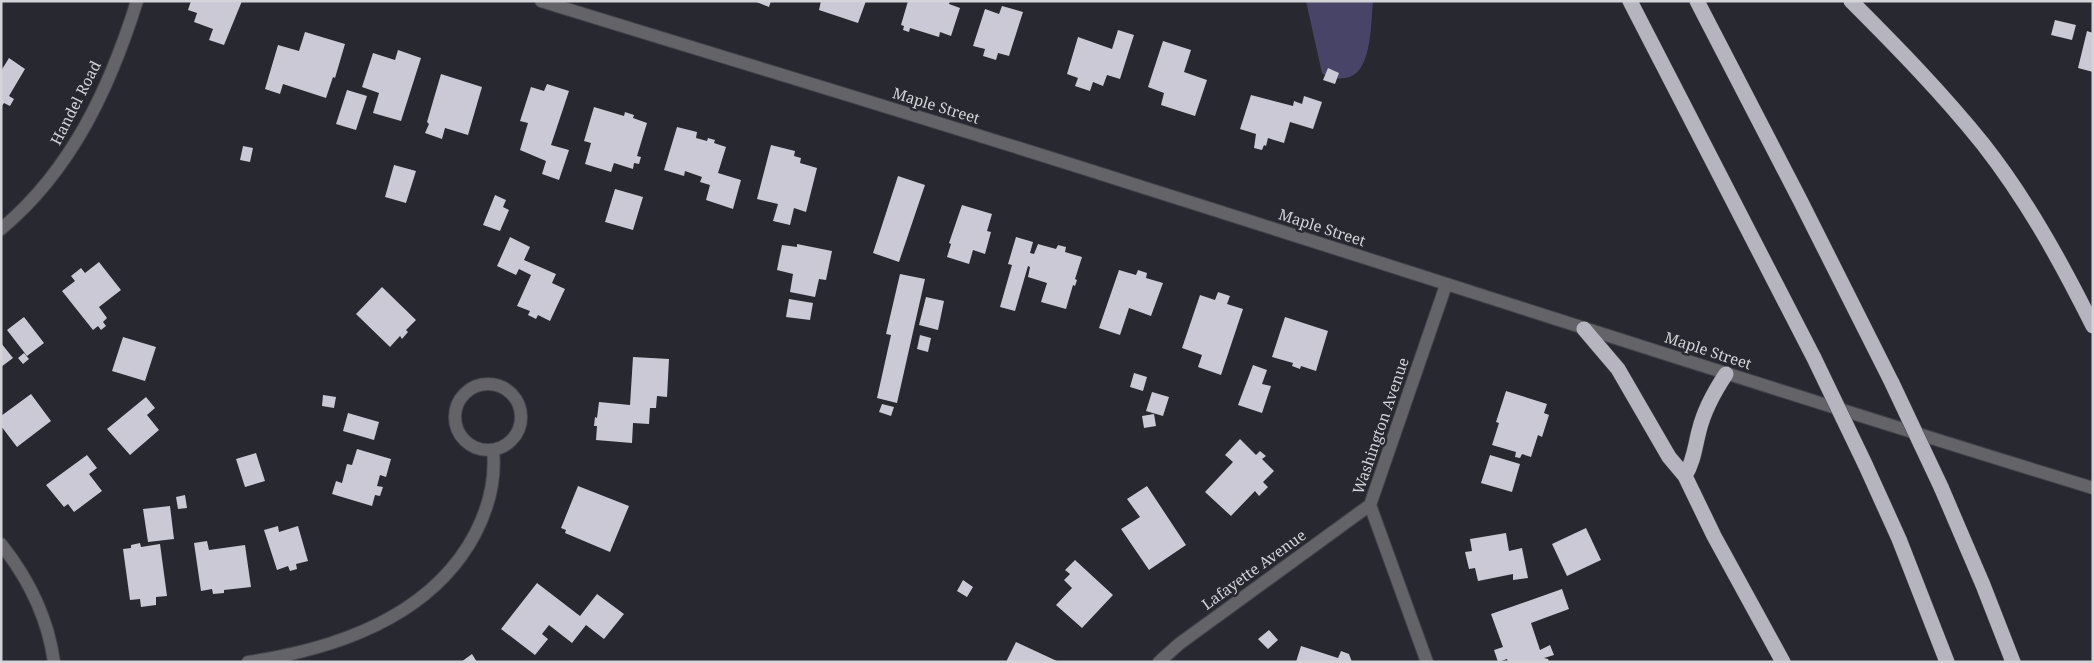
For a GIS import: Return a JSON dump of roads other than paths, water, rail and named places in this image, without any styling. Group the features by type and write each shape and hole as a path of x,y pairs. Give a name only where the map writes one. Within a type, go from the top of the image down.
{"highway":[{"path":"1630,1 1814,358 1865,464 1902,546 1947,662"},
{"path":"1697,1 1892,383 1984,585 2013,662"},
{"path":"1851,1 1928,78 1984,145 2032,214 2093,326"},
{"path":"1584,329 1618,369 1669,457 1685,476 1714,536 1783,662"},
{"path":"1685,476 1693,461 1699,430 1706,409 1726,374"}],"street":[{"name":"Handel Road","path":"1,229 37,196 76,143 96,107 116,61 137,1"},
{"name":"Maple Street","path":"541,1 1141,186 1584,329 2093,488"},
{"name":"Washington Avenue","path":"1427,662 1370,506 1446,285"},
{"path":"480,385 497,386 505,389 514,398 520,409 520,422 514,437 504,446 493,450 472,446 460,435 455,424 456,407 462,396 480,385"},
{"path":"248,662 300,652 346,638 386,620 411,605 431,589 463,555 478,528 491,488 493,450"},
{"name":"Lafayette Avenue","path":"1159,662 1180,644 1370,506"},
{"path":"1,544 32,590 49,637 54,662"}]}
